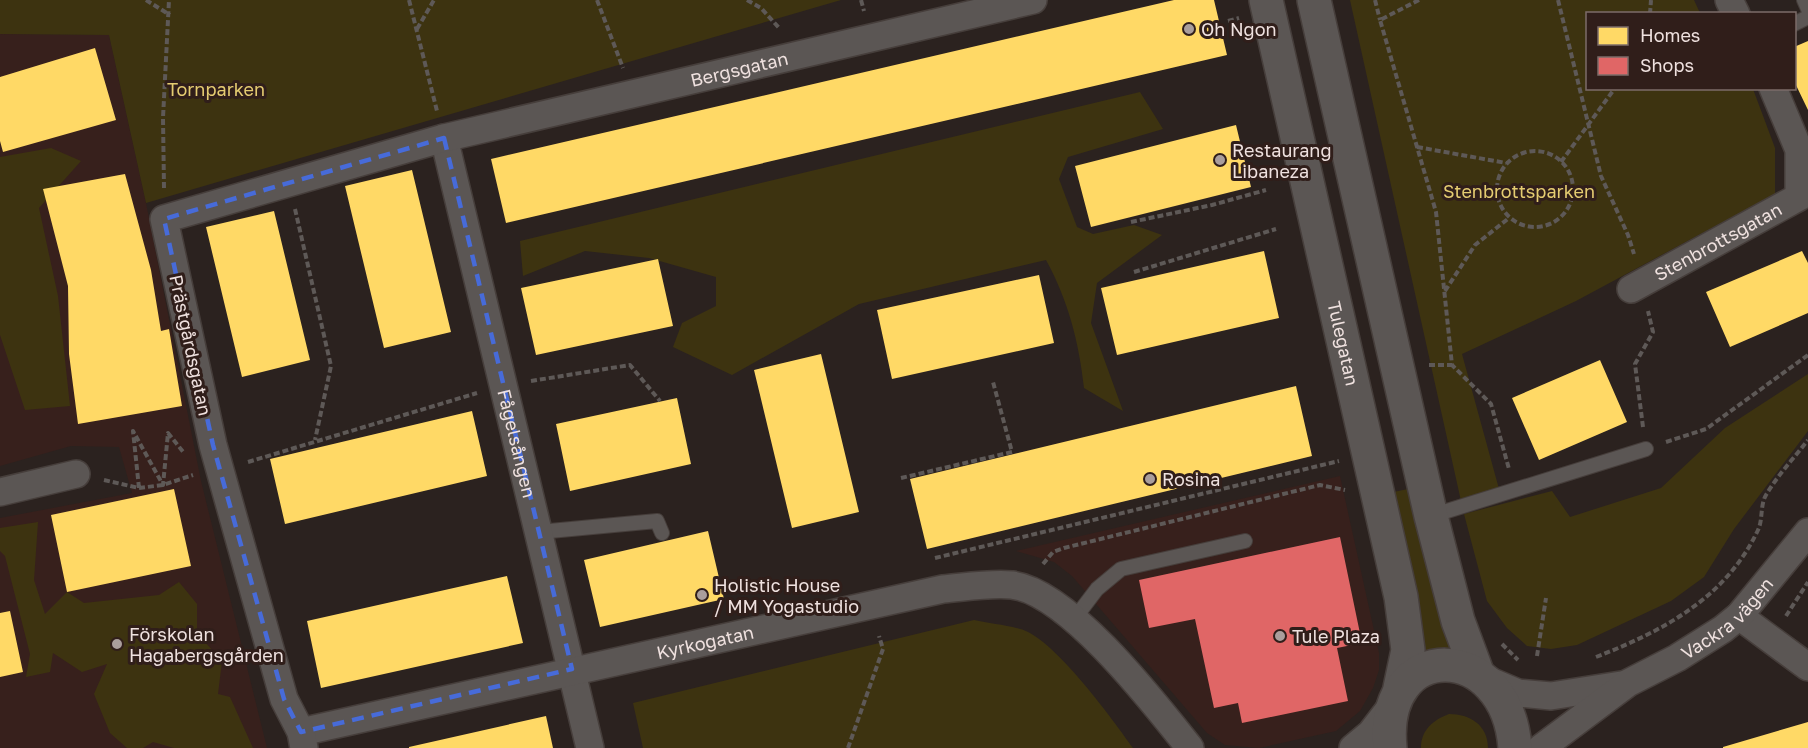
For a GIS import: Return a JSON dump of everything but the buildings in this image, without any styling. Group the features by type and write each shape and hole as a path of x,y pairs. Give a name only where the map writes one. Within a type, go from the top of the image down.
{"street":[{"name":"Bergsgatan","path":"444,138 1033,0"},
{"name":"Tulegatan","path":"1266,0 1401,597 1408,650 1388,725 1390,748"},
{"path":"1314,0 1431,516 1458,621 1481,676 1503,703 1514,734 1515,748"},
{"name":"Stenbrottsgatan","path":"1637,285 1799,196 1799,150 1774,90"},
{"path":"164,219 444,138"},
{"name":"Fågelsången","path":"444,138 590,748"},
{"name":"Prästgårdsgatan","path":"164,219 210,472 284,699 303,740"},
{"path":"0,492 76,474"},
{"name":"Vackra vägen","path":"1541,748 1628,684 1677,658 1723,629 1739,616 1808,532"},
{"name":"Kyrkogatan","path":"303,740 572,669 943,589 1014,585 1046,598 1075,618 1190,748"},
{"path":"1739,616 1808,667"},
{"path":"1353,748 1371,733 1395,697 1430,668 1448,665 1481,676"},
{"name":"Vackra vägen","path":"1481,676 1518,693 1551,696 1628,684"}],"lane":[{"path":"1804,0 1808,9"},
{"path":"1431,516 1646,449"},
{"path":"539,532 657,521 662,533"},
{"path":"1075,618 1107,578 1121,569 1245,541"}],"path":[{"path":"146,0 170,15"},
{"path":"164,219 163,118 169,0"},
{"path":"409,0 444,138"},
{"path":"416,30 434,0"},
{"path":"597,0 632,94"},
{"path":"747,0 761,8 803,54"},
{"path":"1375,0 1436,212 1452,365 1491,404 1515,490"},
{"path":"1380,20 1419,0"},
{"path":"1558,0 1601,176 1628,235 1637,285"},
{"path":"1561,162 1614,90"},
{"path":"1417,147 1506,163"},
{"path":"1534,151 1551,155 1561,162 1569,172 1573,185 1572,198 1567,210 1558,220 1546,226 1533,228 1520,225 1509,218 1501,208 1496,185 1506,163 1516,156 1534,151"},
{"path":"289,184 331,366 315,440"},
{"path":"1131,222 1212,205 1266,190"},
{"path":"1444,291 1475,245 1509,218"},
{"path":"1134,272 1276,230"},
{"path":"1653,332 1635,364 1646,449 1706,429 1808,355"},
{"path":"76,474 139,488 163,485 503,386 630,365 660,401"},
{"path":"1425,365 1452,365"},
{"path":"901,478 1012,452 993,382"},
{"path":"139,488 133,431 163,485"},
{"path":"163,485 168,433 187,457"},
{"path":"1592,658 1686,615 1717,589 1742,559 1760,528 1764,497 1808,440"},
{"path":"933,559 1345,460"},
{"path":"193,465 210,472"},
{"path":"1031,592 1044,561 1053,552 1064,548 1320,485 1352,491"},
{"path":"1537,656 1546,598"},
{"path":"848,748 883,649 879,636"}],"highlighted area":[{"path":"444,138 572,669 301,732 284,699 213,445 164,219"}],"shaded area":[{"path":"0,34 109,35 146,203 201,481 267,748 0,748 0,518 132,493 119,447 71,446 0,466"},
{"path":"1340,476 1379,653 1379,670 1373,688 1360,711 1336,731 1259,748 1225,745 1207,733 1072,576 1054,562 1016,551"}],"green space":[{"name":"Tornparken","path":"0,0 841,0 146,203 109,35 0,34"},
{"name":"Stenbrottsparken","path":"1350,0 1694,0 1700,12 1586,12 1586,90 1753,90 1775,148 1775,194 1576,301 1462,354 1499,489 1461,501"},
{"path":"1140,92 1163,129 1068,157 1059,179 1077,227 1093,234 1134,225 1162,235 1097,283 1091,323 1123,411 1084,388 1071,322 1061,290 1046,260 859,304 732,375 673,347 682,323 716,306 716,277 649,258 585,251 523,276 520,241"},
{"path":"51,148 81,161 39,208 58,296 70,406 25,410 0,335 0,157"},
{"path":"1808,374 1808,431 1734,529 1704,577 1671,601 1577,645 1551,649 1527,646 1507,628 1487,601 1464,514 1552,491 1570,517 1661,488 1725,428"},
{"path":"1408,489 1454,656 1421,664 1384,494"},
{"name":"Förskolan Hagabergsgården","path":"38,522 34,580 45,614 67,592 84,603 159,595 179,582 197,604 197,633 222,661 218,694 230,697 253,748 174,748 153,742 143,748 127,748 110,733 94,694 107,664 82,672 53,653 50,672 26,677 30,654 5,556 0,551 0,528"},
{"path":"974,620 1022,630 1041,641 1085,685 1133,748 643,748 633,703"},
{"path":"1449,714 1464,716 1476,722 1485,733 1488,748 1421,748 1423,736 1429,726"}],"place":[{"name":"Oh Ngon","path":"1189,29"},
{"name":"Restaurang Libaneza","path":"1220,160"},
{"name":"Rosina","path":"1150,479"},
{"name":"Holistic House / MM Yogastudio","path":"702,595"},
{"name":"Tule Plaza","path":"1280,636"},
{"name":"Förskolan Hagabergsgården","path":"117,644"}]}
